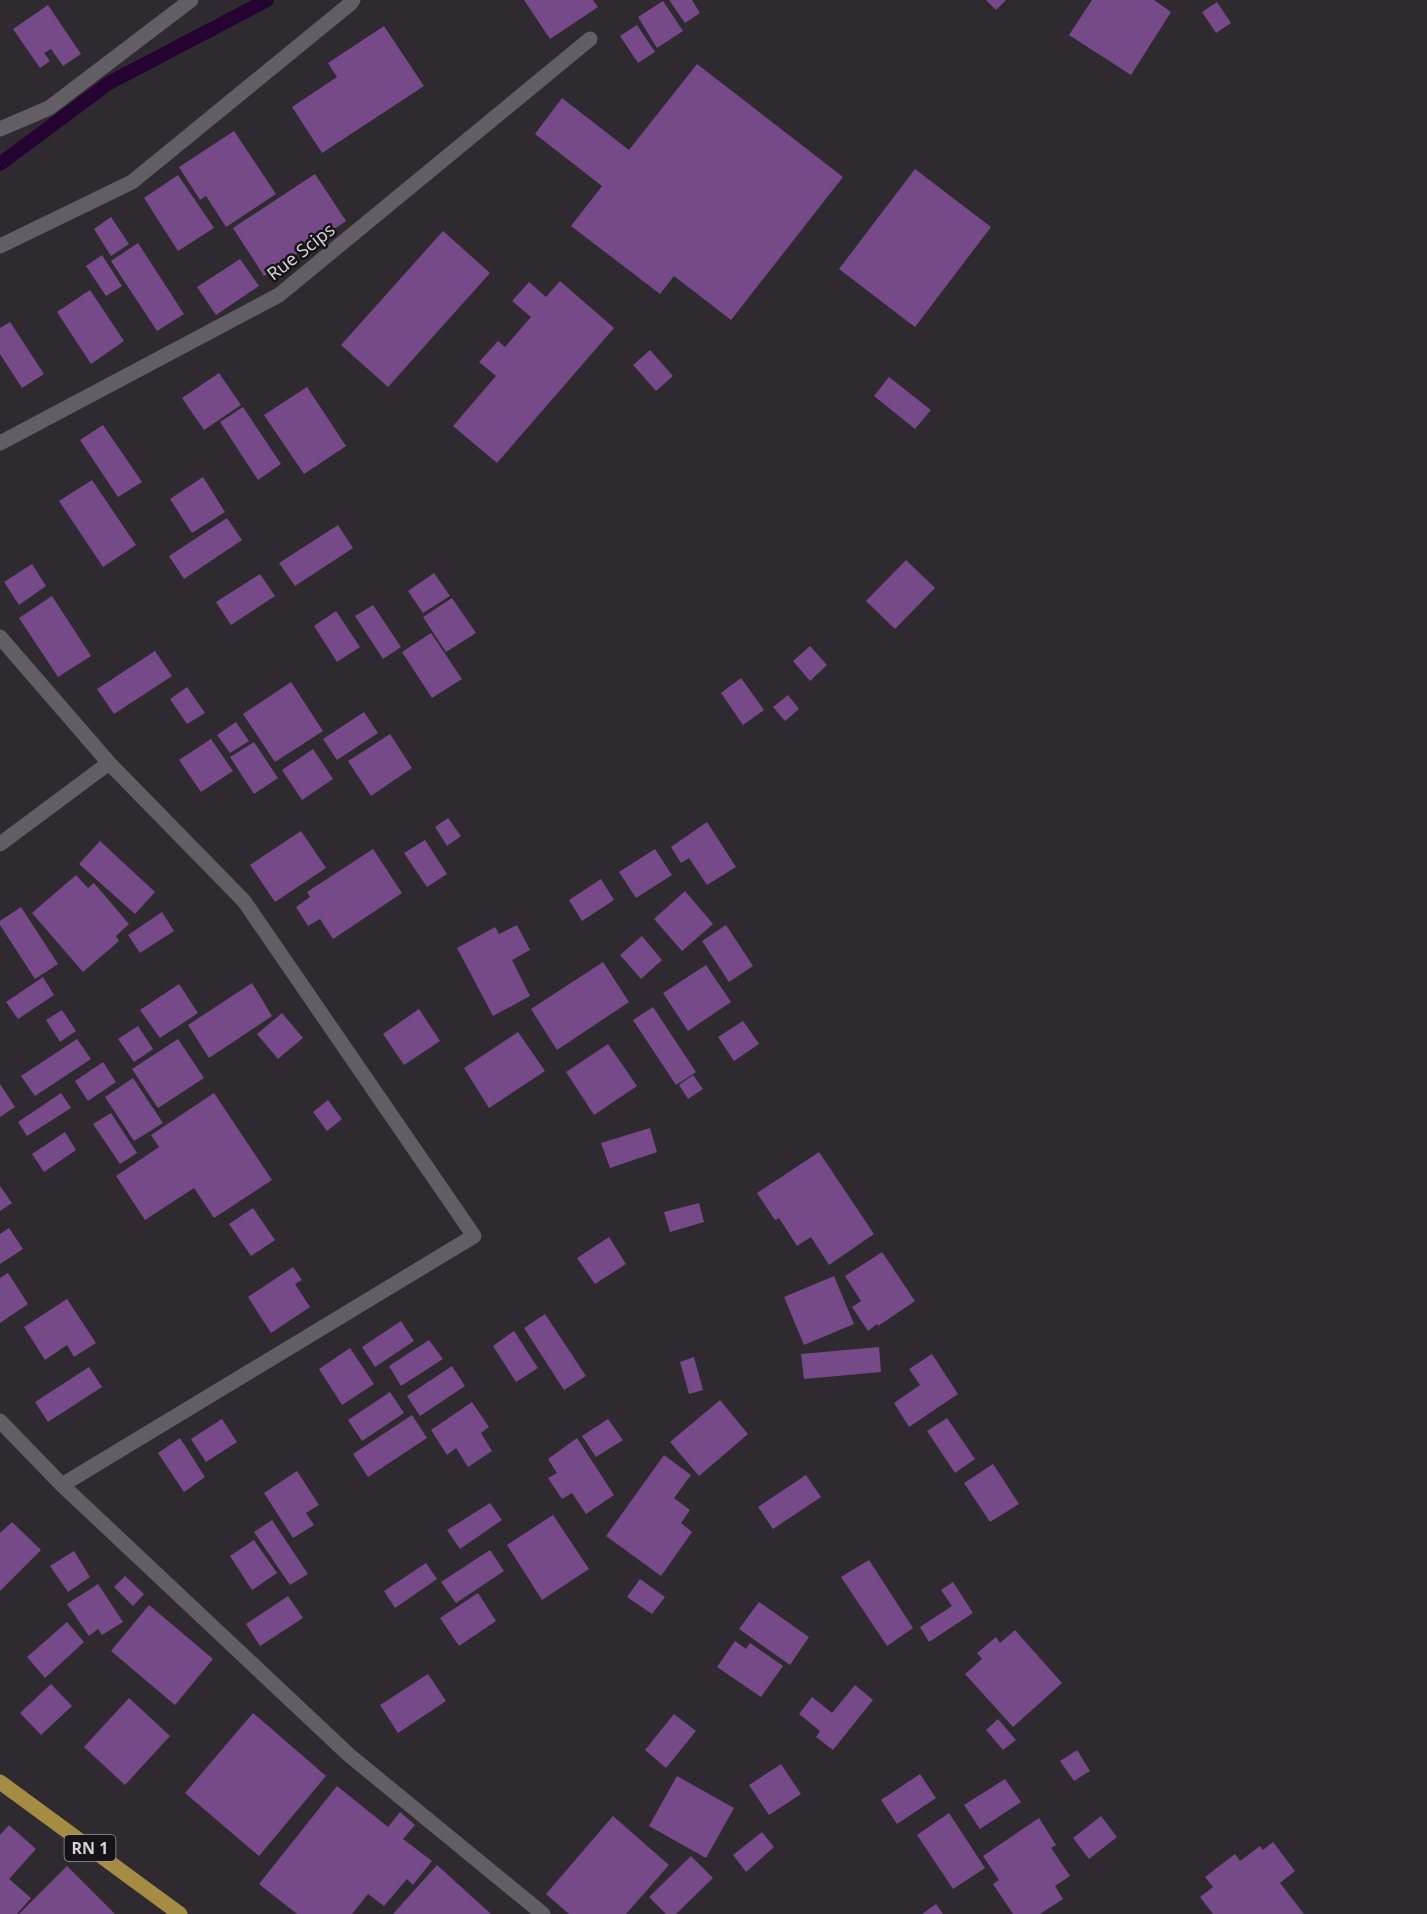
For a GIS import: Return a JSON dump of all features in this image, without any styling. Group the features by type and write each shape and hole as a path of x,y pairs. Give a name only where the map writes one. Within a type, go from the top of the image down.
{"main road":[{"name":"RN 1","path":"0,1782 180,1914"}],"street":[{"path":"0,129 50,108 191,0"},
{"path":"0,246 132,182 353,0"},
{"name":"Rue Scips","path":"0,443 279,295 590,39"},
{"path":"0,637 109,764 244,901 474,1236 62,1485"},
{"path":"0,844 109,764"},
{"path":"0,1421 62,1485 349,1755 543,1914"}],"building":[{"path":"524,0 593,0 598,7 550,39"},
{"path":"669,0 692,0 700,13 685,23"},
{"path":"986,0 1006,0 996,10"},
{"path":"1092,0 1154,0 1171,12 1131,75 1069,35"},
{"path":"663,1 683,31 657,48 638,17"},
{"path":"1217,2 1231,23 1216,33 1202,12"},
{"path":"48,5 81,54 63,66 51,49 44,53 50,61 40,68 13,29"},
{"path":"637,25 655,52 638,63 620,36"},
{"path":"384,26 424,86 322,153 292,107 337,77 328,63"},
{"path":"697,64 843,177 731,320 674,276 660,294 571,226 602,186 535,134 562,98 629,150"},
{"path":"234,131 276,194 226,227 206,196 200,200 179,167"},
{"path":"915,169 991,227 915,327 839,269"},
{"path":"315,174 346,221 264,276 233,228"},
{"path":"178,175 214,228 178,251 144,198"},
{"path":"111,217 129,244 111,256 94,229"},
{"path":"443,231 490,273 388,387 341,345"},
{"path":"138,243 184,314 157,331 111,261"},
{"path":"102,255 122,286 106,296 86,266"},
{"path":"240,259 259,286 216,315 197,287"},
{"path":"560,281 614,328 497,463 453,426 496,376 479,362 498,341 505,347 531,317 512,301 529,282 546,297"},
{"path":"90,290 124,341 91,364 57,312"},
{"path":"10,322 44,374 22,388 0,354 0,328"},
{"path":"650,350 673,376 656,391 633,365"},
{"path":"219,373 241,405 204,430 182,398"},
{"path":"889,377 931,410 915,429 874,396"},
{"path":"307,387 346,446 304,474 264,415"},
{"path":"243,407 281,464 258,480 220,422"},
{"path":"103,425 142,482 118,497 80,440"},
{"path":"203,477 225,512 192,533 170,499"},
{"path":"92,480 136,545 103,567 59,501"},
{"path":"227,518 242,540 184,579 169,556"},
{"path":"338,525 353,548 295,586 279,563"},
{"path":"906,560 935,588 895,629 866,601"},
{"path":"32,564 46,586 19,605 4,582"},
{"path":"434,573 450,596 423,613 408,591"},
{"path":"260,574 275,596 231,625 216,602"},
{"path":"52,596 91,656 58,677 19,618"},
{"path":"452,598 476,633 446,652 423,617"},
{"path":"373,605 401,647 383,659 355,616"},
{"path":"336,611 360,647 337,662 314,626"},
{"path":"431,633 462,679 432,698 402,652"},
{"path":"810,646 827,665 810,681 793,661"},
{"path":"155,651 172,676 114,714 97,689"},
{"path":"741,678 764,710 743,725 721,693"},
{"path":"291,682 323,731 275,762 243,714"},
{"path":"187,687 205,713 187,724 170,699"},
{"path":"788,695 799,709 785,721 773,707"},
{"path":"364,712 378,733 337,760 323,739"},
{"path":"236,722 249,741 230,753 217,735"},
{"path":"390,734 412,768 371,796 348,761"},
{"path":"211,739 233,771 201,792 179,760"},
{"path":"254,742 278,778 254,794 230,757"},
{"path":"313,749 333,779 302,800 282,770"},
{"path":"448,818 461,836 447,846 435,827"},
{"path":"707,822 736,867 707,885 689,858 681,863 671,847"},
{"path":"301,831 326,868 275,902 250,865"},
{"path":"425,840 447,874 427,887 404,853"},
{"path":"100,841 155,892 135,914 79,864"},
{"path":"373,849 402,893 333,939 320,919 308,926 296,907 310,897 307,892"},
{"path":"655,849 672,875 636,898 619,872"},
{"path":"76,875 88,888 94,883 129,924 116,936 119,941 83,972 32,913"},
{"path":"601,879 614,900 582,921 569,900"},
{"path":"685,891 713,924 682,951 654,919"},
{"path":"21,907 58,964 35,979 0,925 0,921"},
{"path":"162,912 174,931 140,953 128,935"},
{"path":"517,925 530,950 512,960 530,996 493,1016 457,948 495,927 499,934"},
{"path":"726,925 753,966 729,982 702,941"},
{"path":"642,936 662,960 641,979 620,955"},
{"path":"603,962 629,1002 557,1050 531,1009"},
{"path":"706,965 731,1002 688,1031 663,993"},
{"path":"43,977 54,995 18,1019 6,1002"},
{"path":"252,983 272,1016 209,1058 188,1025"},
{"path":"179,984 198,1013 160,1038 140,1010"},
{"path":"653,1007 696,1072 676,1085 633,1020"},
{"path":"419,1009 440,1041 404,1065 383,1034"},
{"path":"62,1010 76,1031 60,1042 46,1020"},
{"path":"282,1013 303,1038 278,1059 257,1034"},
{"path":"743,1021 759,1044 734,1061 718,1037"},
{"path":"138,1026 153,1049 134,1062 118,1039"},
{"path":"518,1032 545,1071 489,1108 464,1068"},
{"path":"77,1039 91,1059 35,1096 21,1076"},
{"path":"178,1039 204,1078 158,1108 132,1069"},
{"path":"608,1044 637,1086 594,1115 566,1072"},
{"path":"103,1062 116,1082 88,1101 75,1081"},
{"path":"693,1075 703,1089 688,1099 679,1085"},
{"path":"133,1078 163,1123 134,1141 105,1097"},
{"path":"0,1084 15,1107 0,1117"},
{"path":"61,1093 71,1108 27,1136 18,1122"},
{"path":"214,1093 272,1180 214,1218 194,1188 145,1220 116,1176 159,1147 151,1135"},
{"path":"328,1100 342,1119 327,1131 313,1112"},
{"path":"111,1113 137,1153 120,1164 93,1124"},
{"path":"650,1128 657,1152 610,1168 601,1143"},
{"path":"65,1132 76,1150 44,1172 32,1154"},
{"path":"819,1152 874,1234 829,1265 811,1237 797,1246 779,1218 775,1220 757,1193"},
{"path":"0,1186 12,1203 0,1211"},
{"path":"699,1203 704,1222 670,1232 664,1212"},
{"path":"253,1208 275,1240 251,1256 229,1224"},
{"path":"9,1228 23,1249 0,1264 0,1234"},
{"path":"609,1237 626,1264 595,1284 577,1258"},
{"path":"882,1252 915,1301 868,1331 852,1307 861,1301 845,1276"},
{"path":"293,1267 302,1280 295,1284 310,1307 271,1333 248,1297"},
{"path":"8,1273 28,1304 0,1323 0,1278"},
{"path":"834,1276 854,1324 804,1345 784,1297"},
{"path":"67,1299 96,1343 74,1357 67,1345 45,1360 24,1327"},
{"path":"545,1314 586,1376 564,1390 524,1328"},
{"path":"401,1321 414,1341 375,1367 362,1347"},
{"path":"514,1331 538,1368 516,1382 493,1346"},
{"path":"429,1340 443,1359 401,1386 389,1366"},
{"path":"879,1347 881,1372 804,1379 801,1354"},
{"path":"350,1348 374,1384 342,1405 319,1369"},
{"path":"932,1354 958,1394 909,1427 894,1403 920,1385 909,1369"},
{"path":"694,1357 703,1390 689,1394 680,1362"},
{"path":"452,1366 465,1386 420,1416 407,1396"},
{"path":"89,1367 102,1387 48,1422 35,1402"},
{"path":"390,1392 404,1413 362,1441 348,1420"},
{"path":"720,1400 748,1434 699,1476 670,1442"},
{"path":"472,1402 489,1427 481,1433 492,1451 468,1467 456,1448 447,1455 431,1430"},
{"path":"412,1415 427,1438 368,1477 353,1454"},
{"path":"947,1418 975,1459 955,1473 927,1431"},
{"path":"222,1419 237,1442 206,1462 191,1439"},
{"path":"608,1419 623,1440 596,1457 582,1436"},
{"path":"180,1438 205,1477 184,1492 158,1453"},
{"path":"577,1438 614,1495 586,1514 572,1493 562,1499 548,1478 557,1473 548,1459"},
{"path":"664,1455 691,1475 674,1498 690,1510 681,1523 692,1532 661,1576 606,1536"},
{"path":"993,1464 1019,1504 990,1522 964,1483"},
{"path":"297,1471 319,1505 306,1513 314,1525 293,1538 264,1493"},
{"path":"806,1475 821,1497 773,1529 758,1507"},
{"path":"490,1503 502,1520 460,1549 447,1530"},
{"path":"553,1515 589,1569 542,1600 507,1545"},
{"path":"272,1520 308,1574 290,1585 254,1532"},
{"path":"12,1522 41,1550 0,1591 0,1533"},
{"path":"254,1540 277,1573 252,1590 230,1556"},
{"path":"490,1550 504,1571 456,1603 441,1582"},
{"path":"74,1551 90,1577 68,1592 50,1566"},
{"path":"869,1560 913,1628 887,1646 841,1577"},
{"path":"426,1563 437,1579 395,1608 384,1591"},
{"path":"125,1576 144,1594 133,1606 114,1587"},
{"path":"640,1579 665,1597 652,1614 627,1597"},
{"path":"953,1582 973,1613 929,1642 920,1627 952,1606 941,1590"},
{"path":"98,1584 123,1622 102,1635 98,1629 89,1636 67,1604"},
{"path":"478,1593 496,1621 459,1646 440,1618"},
{"path":"288,1596 303,1618 260,1646 246,1624"},
{"path":"759,1602 809,1637 790,1665 739,1629"},
{"path":"149,1605 213,1659 175,1705 111,1651"},
{"path":"67,1622 84,1642 45,1678 27,1657"},
{"path":"1015,1630 1062,1683 1013,1727 965,1674 982,1659 977,1653 996,1637 1000,1643"},
{"path":"735,1641 746,1649 750,1643 783,1666 761,1697 717,1667"},
{"path":"428,1674 446,1701 398,1733 380,1705"},
{"path":"51,1684 72,1706 41,1735 20,1713"},
{"path":"855,1685 873,1700 833,1750 816,1737 820,1731 799,1714 812,1697 832,1713"},
{"path":"129,1698 170,1736 125,1785 84,1747"},
{"path":"253,1713 326,1776 259,1856 185,1793"},
{"path":"674,1714 696,1731 666,1768 645,1750"},
{"path":"998,1719 1016,1740 1003,1750 986,1730"},
{"path":"1077,1750 1090,1771 1074,1781 1060,1761"},
{"path":"781,1764 801,1794 769,1815 749,1785"},
{"path":"920,1774 936,1798 897,1824 881,1800"},
{"path":"677,1776 734,1808 706,1858 649,1826"},
{"path":"1005,1779 1021,1802 980,1829 964,1805"},
{"path":"337,1786 388,1827 400,1812 415,1825 403,1839 432,1861 413,1885 407,1879 384,1906 368,1894 352,1914 297,1914 259,1884"},
{"path":"949,1813 985,1868 953,1889 917,1835"},
{"path":"613,1816 669,1865 626,1914 569,1914 546,1894"},
{"path":"1101,1816 1117,1837 1089,1859 1073,1838"},
{"path":"1039,1818 1056,1845 1051,1848 1070,1876 1055,1886 1063,1899 1040,1914 1013,1914 993,1884 999,1880 983,1856"},
{"path":"9,1825 36,1849 9,1879 31,1898 17,1914 0,1914 0,1835"},
{"path":"762,1832 774,1847 746,1872 733,1855"},
{"path":"1273,1842 1295,1871 1280,1883 1304,1914 1213,1914 1200,1897 1213,1887 1205,1877 1235,1854 1240,1861 1260,1846 1263,1850"},
{"path":"691,1856 713,1878 676,1914 666,1914 649,1897"},
{"path":"437,1865 491,1914 393,1914"},
{"path":"67,1866 115,1914 19,1914"},
{"path":"936,1904 943,1914 922,1914"}],"waterway":[{"path":"0,164 109,83 267,0"}]}
